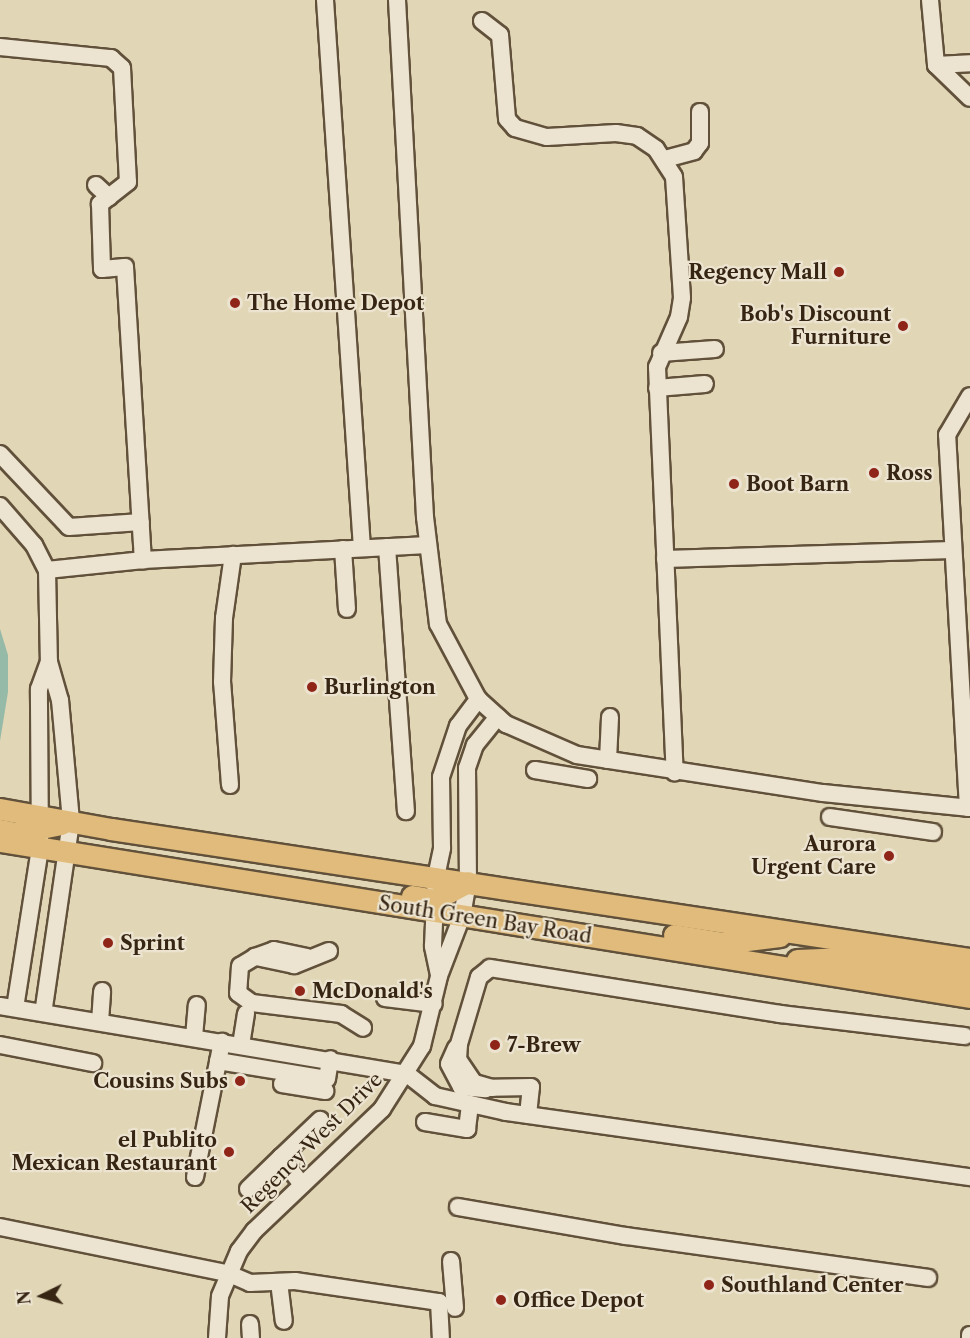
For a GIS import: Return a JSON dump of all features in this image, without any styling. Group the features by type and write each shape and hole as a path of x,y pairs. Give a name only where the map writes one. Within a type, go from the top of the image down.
{"main road":[{"name":"South Green Bay Road","path":"0,809 42,831"},
{"name":"South Green Bay Road","path":"0,842 71,822 970,959"},
{"path":"0,830 16,833 42,831 69,849 202,875 272,875 463,912 485,907 723,943 805,933"},
{"path":"69,849 200,861 243,849"},
{"path":"434,906 468,882"},
{"name":"South Green Bay Road","path":"463,912 970,997"},
{"path":"751,962 846,958 970,977"}],"street":[{"path":"325,0 362,548"},
{"path":"397,0 428,545 438,624 478,699 498,717 525,734 577,754 675,773 917,804 969,808 947,435 970,396"},
{"path":"930,0 936,65 970,98"},
{"path":"482,21 500,35 507,118 515,128 547,137 616,133 637,136 665,159 674,177 678,204 682,298 679,317 657,367 657,388 675,773"},
{"path":"0,47 111,58 122,68 128,182 100,204 102,269 125,267 143,560"},
{"path":"936,65 970,63"},
{"path":"665,159 694,151 700,143 699,112"},
{"path":"96,185 110,196"},
{"path":"662,353 715,349"},
{"path":"657,388 705,384"},
{"path":"0,454 69,527 141,522"},
{"path":"0,506 34,545 47,570 49,662 60,700 71,822 69,849 43,1013"},
{"path":"47,570 143,560 428,545"},
{"path":"387,547 406,811"},
{"path":"343,549 347,609"},
{"path":"665,559 952,550"},
{"path":"230,785 222,682 224,618 233,555"},
{"path":"49,662 39,689 42,831 7,1007 330,1059 407,1074 435,1096 528,1115 970,1177"},
{"name":"Regency West Drive","path":"439,976 433,946 436,877 442,848 441,777 458,726 478,699"},
{"name":"Regency West Drive","path":"217,1338 220,1296 227,1273 254,1231 381,1109 407,1074 422,1046 435,1004 439,976 463,912 468,882 467,768 475,745 498,717"},
{"path":"608,760 610,717"},
{"path":"535,770 588,779"},
{"path":"912,828 917,804"},
{"path":"830,817 933,832"},
{"path":"329,951 307,957 294,965 255,957 240,966 238,993 244,999 341,1014 363,1028"},
{"path":"528,1115 531,1087 492,1088 474,1083 458,1059 459,1044 479,976 490,968 780,1014 965,1036"},
{"path":"100,1023 102,991"},
{"path":"385,998 435,1004"},
{"path":"194,1037 201,1006 207,1024"},
{"path":"241,1045 246,1013"},
{"path":"195,1177 222,1042"},
{"path":"0,1045 93,1063"},
{"path":"326,1085 330,1059"},
{"path":"218,1061 326,1085"},
{"path":"282,1084 326,1085"},
{"path":"424,1122 467,1129 470,1104"},
{"path":"248,1189 320,1120"},
{"path":"281,1157 302,1185"},
{"path":"458,1207 626,1236 928,1278"},
{"path":"0,1227 227,1273 250,1283 295,1281 438,1302 441,1338"},
{"path":"451,1262 454,1308"},
{"path":"279,1282 284,1321"}],"shaded area":[{"path":"0,629 8,655 8,692 0,741"}],"place":[{"name":"Regency Mall","path":"839,272"},
{"name":"The Home Depot","path":"235,303"},
{"name":"Bob's Discount Furniture","path":"903,326"},
{"name":"Ross","path":"874,473"},
{"name":"Boot Barn","path":"734,484"},
{"name":"Burlington","path":"312,687"},
{"name":"Aurora Urgent Care","path":"889,856"},
{"name":"Sprint","path":"108,943"},
{"name":"McDonald's","path":"300,991"},
{"name":"7-Brew","path":"495,1045"},
{"name":"Cousins Subs","path":"240,1081"},
{"name":"el Publito Mexican Restaurant","path":"229,1152"},
{"name":"Southland Center","path":"709,1285"},
{"name":"Office Depot","path":"501,1300"}]}
